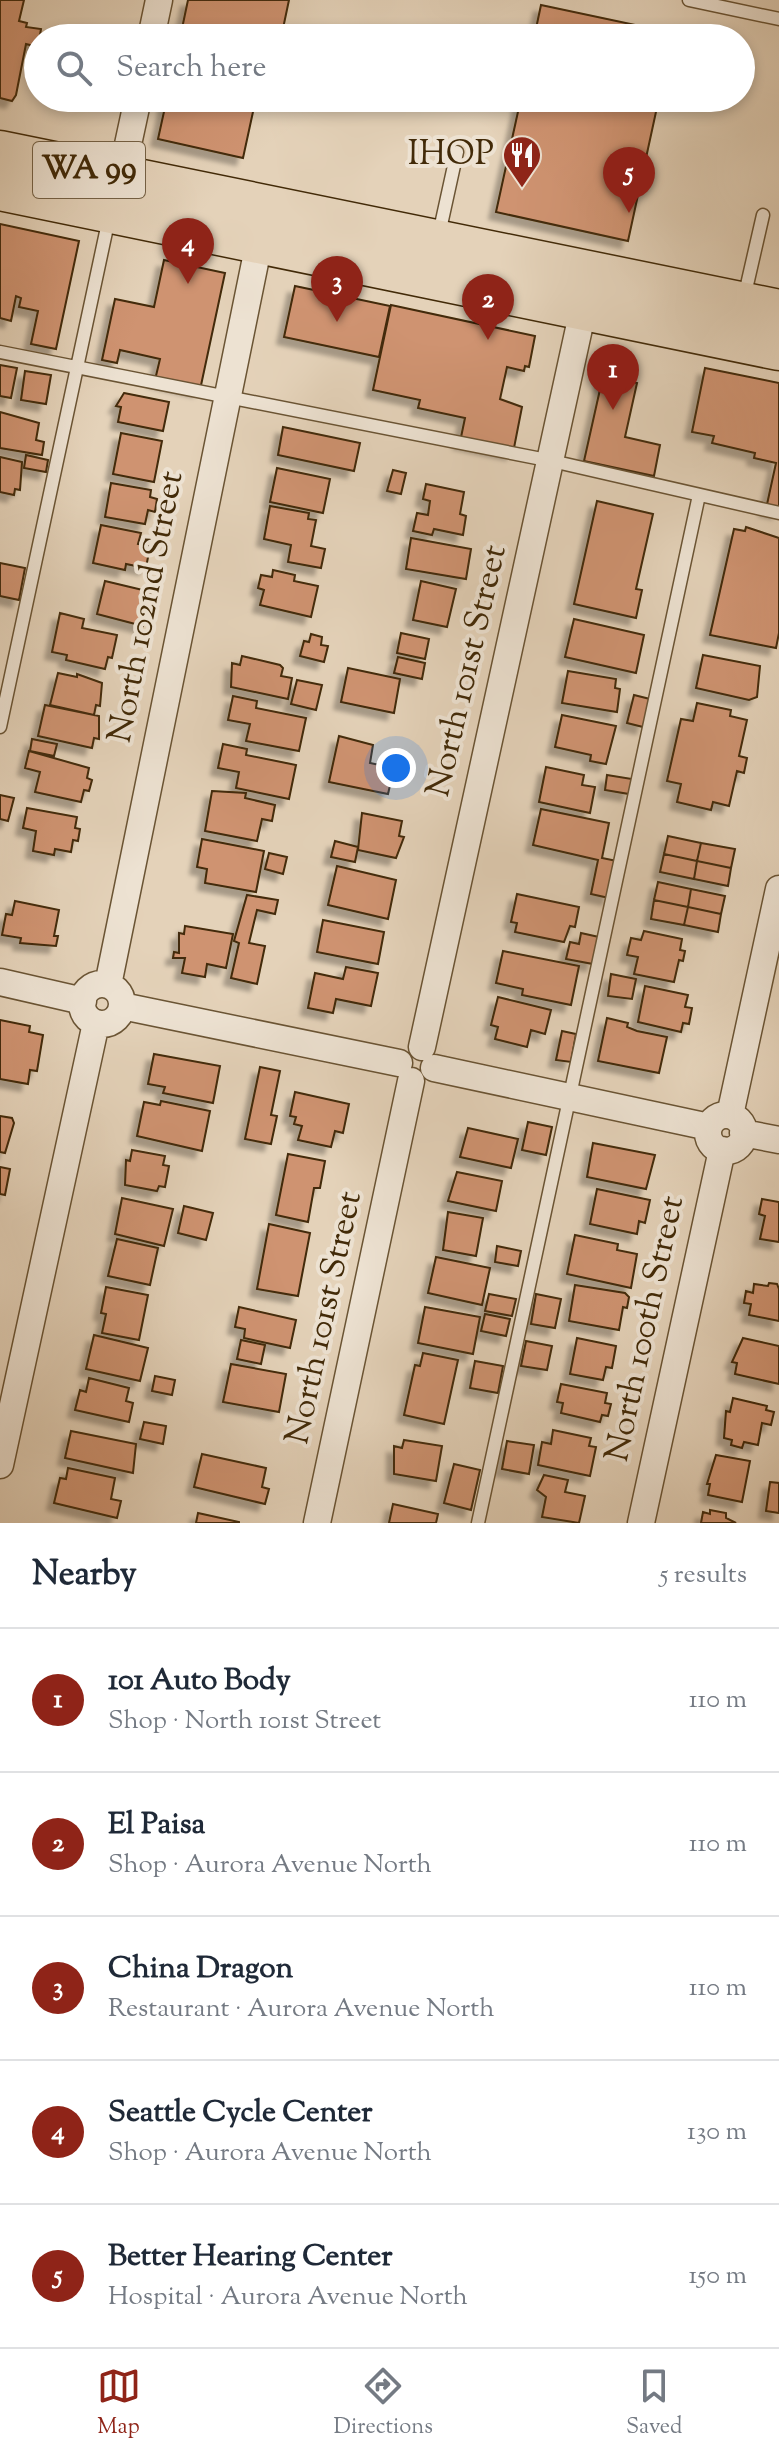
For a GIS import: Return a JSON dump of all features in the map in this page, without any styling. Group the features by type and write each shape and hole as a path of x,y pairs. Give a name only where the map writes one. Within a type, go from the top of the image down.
{"highway":[{"name":"WA 99","path":"0,152 259,243 779,349"},
{"name":"WA 99","path":"0,189 116,194 438,241 761,307"}],"street":[{"path":"154,24 159,0"},
{"path":"116,194 135,112"},
{"name":"North 102nd Street","path":"115,996 225,397 259,243"},
{"name":"North 101st Street","path":"428,1058 583,310"},
{"path":"727,1125 779,889"},
{"path":"0,982 112,1021 115,996"},
{"path":"0,1465 95,986 115,996 405,1072 410,1049 428,1058 571,1096 727,1125 779,1140"},
{"name":"North 101st Street","path":"317,1523 405,1072"},
{"name":"North 100th Street","path":"641,1523 722,1150 711,1143 727,1125"}],"lane":[{"path":"689,0 779,19"},
{"path":"438,241 457,152"},
{"path":"0,727 116,194"},
{"path":"761,307 763,215"},
{"path":"0,352 552,461 779,513"},
{"path":"478,1523 699,495"}],"building":[{"path":"0,0 24,0 19,21 27,23 24,24 24,54 16,95 12,101 0,98"},
{"path":"188,0 289,0 284,24 183,24"},
{"path":"541,5 631,24 537,24"},
{"path":"164,112 253,112 243,158 158,139"},
{"path":"518,112 656,112 628,241 496,212"},
{"path":"0,224 79,241 56,349 31,344 38,311 19,307 21,298 16,296 11,321 0,318"},
{"path":"164,260 225,273 200,390 155,380 160,359 120,350 117,363 102,360 115,299 154,307"},
{"path":"295,286 390,306 379,357 284,337"},
{"path":"391,305 535,336 529,367 525,366 524,371 507,367 500,399 522,407 513,453 460,442 465,418 418,408 420,400 373,390"},
{"path":"0,365 17,368 11,398 0,396"},
{"path":"705,368 779,383 779,512 766,509 776,463 754,458 755,453 712,443 714,436 692,432"},
{"path":"25,371 51,375 46,404 21,400"},
{"path":"603,376 637,383 625,437 660,445 654,476 584,461"},
{"path":"124,393 169,402 163,431 118,422 121,407 116,406"},
{"path":"0,412 39,423 36,440 44,442 42,455 0,448"},
{"path":"283,427 360,443 354,471 278,455"},
{"path":"121,433 162,441 154,482 113,474"},
{"path":"26,455 48,460 46,472 24,468"},
{"path":"0,457 22,462 20,490 15,489 14,495 0,492"},
{"path":"277,468 330,479 323,513 270,502"},
{"path":"393,470 406,473 401,494 387,491"},
{"path":"111,483 151,490 150,497 157,499 155,512 148,510 145,524 105,517"},
{"path":"426,484 464,492 460,514 466,516 463,535 434,529 432,535 413,531 417,513 428,515 430,501 423,499"},
{"path":"597,501 653,514 636,589 642,590 636,618 574,604"},
{"path":"270,506 309,513 308,519 316,520 311,546 325,549 321,568 288,562 291,545 264,539"},
{"path":"101,525 141,533 138,544 150,546 146,568 126,564 125,570 93,563"},
{"path":"746,527 779,538 779,633 776,648 710,635 734,529 745,531"},
{"path":"411,538 471,549 466,579 406,569"},
{"path":"0,563 25,568 19,600 0,596"},
{"path":"273,570 295,575 294,581 318,586 311,617 260,605 264,590 258,588 261,575 272,577"},
{"path":"105,581 151,592 143,626 97,614"},
{"path":"421,581 456,589 447,627 413,620"},
{"path":"60,613 84,619 82,628 117,635 112,658 108,657 105,669 66,660 67,655 52,652"},
{"path":"574,619 644,635 636,673 565,657"},
{"path":"401,633 429,639 425,659 397,653"},
{"path":"311,634 322,637 321,645 328,646 324,662 300,656 304,641 309,642"},
{"path":"703,655 760,666 757,697 749,700 696,688"},
{"path":"242,656 280,665 283,668 281,676 292,678 288,699 231,687 232,663 240,665"},
{"path":"398,657 425,663 422,679 394,673"},
{"path":"348,668 400,679 394,713 341,702"},
{"path":"568,671 616,679 615,688 620,689 617,712 562,703"},
{"path":"58,673 77,677 77,674 102,683 100,706 96,705 94,715 50,705"},
{"path":"297,680 322,685 316,710 291,704"},
{"path":"634,695 650,699 643,727 627,723"},
{"path":"233,696 257,701 256,708 306,718 299,751 246,741 250,724 228,720"},
{"path":"697,703 731,710 730,716 747,720 739,756 747,758 744,773 737,771 729,806 713,802 711,810 677,802 681,784 667,781 681,719 693,721"},
{"path":"45,705 99,716 99,739 94,738 92,748 38,736"},
{"path":"562,715 616,726 606,764 590,761 591,755 555,747"},
{"path":"339,736 373,745 370,763 394,768 388,794 329,782"},
{"path":"32,739 57,744 54,756 30,751"},
{"path":"223,744 247,749 246,755 296,765 289,799 236,788 239,772 218,768"},
{"path":"29,751 89,768 87,778 92,780 89,791 84,790 81,802 35,792 40,772 25,768"},
{"path":"546,767 584,775 582,785 595,787 590,813 539,802"},
{"path":"607,775 632,779 629,794 605,790"},
{"path":"212,791 246,793 245,798 275,805 272,821 262,819 257,841 205,831"},
{"path":"0,795 14,798 8,821 0,819"},
{"path":"27,808 77,817 75,828 80,829 78,841 73,840 71,852 55,849 54,855 33,851 36,831 23,828"},
{"path":"541,809 609,823 602,858 617,861 609,898 591,894 598,860 533,845"},
{"path":"362,813 402,821 399,836 404,837 396,858 358,850"},
{"path":"668,836 701,843 697,861 664,854"},
{"path":"202,839 264,851 256,892 205,883 207,869 197,867"},
{"path":"335,841 358,847 355,862 331,857"},
{"path":"701,843 735,849 731,868 697,861"},
{"path":"269,853 287,857 283,874 265,869"},
{"path":"664,854 697,861 694,879 660,872"},
{"path":"697,861 731,868 728,886 694,879"},
{"path":"337,866 396,880 388,919 328,905"},
{"path":"658,882 691,889 688,907 654,900"},
{"path":"691,889 725,896 721,914 688,907"},
{"path":"517,894 579,907 575,927 570,926 564,942 515,932 517,923 511,922"},
{"path":"247,895 278,900 275,914 257,910 249,943 265,946 257,984 231,978 239,943 234,941"},
{"path":"654,900 688,907 684,925 651,919"},
{"path":"15,901 59,910 54,936 58,936 56,946 20,943 21,938 2,935 6,914 12,915"},
{"path":"688,907 721,914 718,932 684,925"},
{"path":"323,920 384,932 378,964 317,952"},
{"path":"185,926 233,934 226,968 207,964 205,977 182,973 185,958 173,958 174,952 179,953 179,933 184,934"},
{"path":"644,931 682,939 680,950 685,951 683,961 679,960 674,982 634,974 638,957 627,955 631,938 641,940"},
{"path":"581,933 599,937 593,964 566,959 570,942 579,944"},
{"path":"503,951 579,966 571,1005 522,995 523,989 496,983"},
{"path":"346,967 378,973 371,1006 336,999 333,1013 308,1008 315,973 343,979"},
{"path":"611,974 636,979 632,999 608,996"},
{"path":"645,986 688,995 685,1007 692,1008 689,1024 683,1023 681,1032 638,1022"},
{"path":"498,997 551,1010 545,1034 531,1030 527,1047 495,1039 498,1027 491,1025"},
{"path":"607,1018 628,1023 627,1027 637,1031 667,1037 659,1073 598,1061"},
{"path":"0,1020 30,1026 29,1032 43,1035 37,1071 30,1070 28,1084 0,1079"},
{"path":"562,1031 576,1034 571,1062 556,1060"},
{"path":"154,1054 220,1066 213,1103 163,1093 165,1087 148,1084"},
{"path":"260,1067 280,1071 271,1115 277,1116 271,1144 245,1139"},
{"path":"295,1092 349,1104 343,1133 335,1131 331,1147 298,1140 302,1126 294,1124 296,1117 290,1116"},
{"path":"161,1101 210,1111 202,1151 137,1136 144,1102 160,1105"},
{"path":"0,1116 12,1118 14,1123 5,1153 0,1152"},
{"path":"528,1122 552,1127 546,1155 522,1150"},
{"path":"468,1128 518,1139 511,1168 460,1157"},
{"path":"593,1143 655,1155 646,1189 587,1177"},
{"path":"132,1150 165,1156 163,1165 169,1166 165,1187 159,1186 157,1191 125,1185 126,1160 130,1161"},
{"path":"288,1154 325,1161 320,1188 314,1188 308,1222 276,1215"},
{"path":"0,1167 10,1169 5,1195 0,1194"},
{"path":"457,1172 502,1181 496,1211 448,1201"},
{"path":"597,1189 650,1200 645,1223 639,1221 637,1234 590,1224"},
{"path":"122,1198 173,1209 164,1246 115,1234"},
{"path":"762,1199 779,1202 779,1242 760,1239 765,1216 759,1214"},
{"path":"184,1206 213,1213 206,1240 178,1233"},
{"path":"448,1212 483,1218 476,1256 443,1250"},
{"path":"269,1224 310,1233 298,1296 257,1289"},
{"path":"575,1235 618,1244 617,1250 637,1254 631,1288 567,1274"},
{"path":"117,1239 158,1248 150,1285 108,1276"},
{"path":"497,1246 521,1251 518,1266 495,1262"},
{"path":"436,1257 490,1268 482,1305 428,1293"},
{"path":"769,1283 777,1284 779,1289 779,1321 749,1315 751,1304 744,1303 746,1291 753,1293 754,1284 768,1286"},
{"path":"575,1285 625,1293 629,1297 627,1308 623,1307 619,1330 569,1321"},
{"path":"106,1287 148,1295 139,1340 102,1333 106,1314 101,1313"},
{"path":"489,1294 516,1299 512,1316 485,1311"},
{"path":"536,1294 561,1299 555,1328 531,1324"},
{"path":"239,1307 296,1320 290,1348 244,1338 245,1329 235,1327"},
{"path":"425,1307 480,1317 473,1354 418,1343"},
{"path":"485,1314 510,1319 506,1336 481,1331"},
{"path":"94,1335 148,1348 140,1381 86,1369"},
{"path":"577,1338 616,1346 612,1368 606,1367 603,1380 570,1374"},
{"path":"743,1338 779,1346 779,1384 735,1374 737,1363 732,1362"},
{"path":"241,1340 265,1345 261,1364 237,1359"},
{"path":"526,1341 552,1346 547,1370 521,1366"},
{"path":"423,1353 458,1360 444,1424 404,1415 415,1365 420,1366"},
{"path":"475,1361 503,1366 498,1393 470,1388"},
{"path":"231,1364 286,1374 279,1412 223,1402"},
{"path":"155,1376 175,1380 172,1395 152,1391"},
{"path":"89,1378 129,1388 126,1401 133,1403 129,1422 75,1410 80,1390 86,1392"},
{"path":"561,1384 607,1393 605,1403 611,1404 608,1416 602,1415 600,1422 561,1413 563,1403 557,1402"},
{"path":"733,1398 767,1406 766,1410 774,1412 771,1425 762,1423 758,1445 744,1442 742,1448 731,1445 732,1440 724,1438 726,1411 730,1412"},
{"path":"144,1422 166,1426 163,1444 140,1439"},
{"path":"553,1430 591,1438 589,1446 596,1447 590,1476 538,1465 542,1442 551,1444"},
{"path":"71,1431 136,1444 133,1473 65,1458"},
{"path":"404,1440 442,1446 436,1481 394,1474 394,1446 402,1448"},
{"path":"507,1441 534,1445 529,1474 502,1469"},
{"path":"202,1454 266,1468 262,1487 269,1489 265,1504 194,1487"},
{"path":"716,1455 750,1461 742,1502 708,1495 710,1484 707,1484"},
{"path":"454,1464 480,1470 471,1510 444,1503"},
{"path":"68,1468 115,1478 111,1499 121,1501 117,1518 54,1503 60,1478 66,1479"},
{"path":"544,1475 568,1480 565,1492 585,1496 579,1523 542,1517 546,1497 537,1490"},
{"path":"770,1482 779,1483 779,1513 766,1511"},
{"path":"393,1504 438,1514 436,1523 389,1523"},
{"path":"710,1510 726,1513 726,1518 736,1523 701,1523 703,1512 710,1514"},
{"path":"198,1513 239,1522 239,1523 196,1523"}],"place":[{"name":"IHOP","path":"522,189"},
{"name":"Better Hearing Center","path":"629,213"},
{"name":"Seattle Cycle Center","path":"188,284"},
{"name":"China Dragon","path":"337,322"},
{"name":"El Paisa","path":"488,340"},
{"name":"101 Auto Body","path":"613,410"}]}
